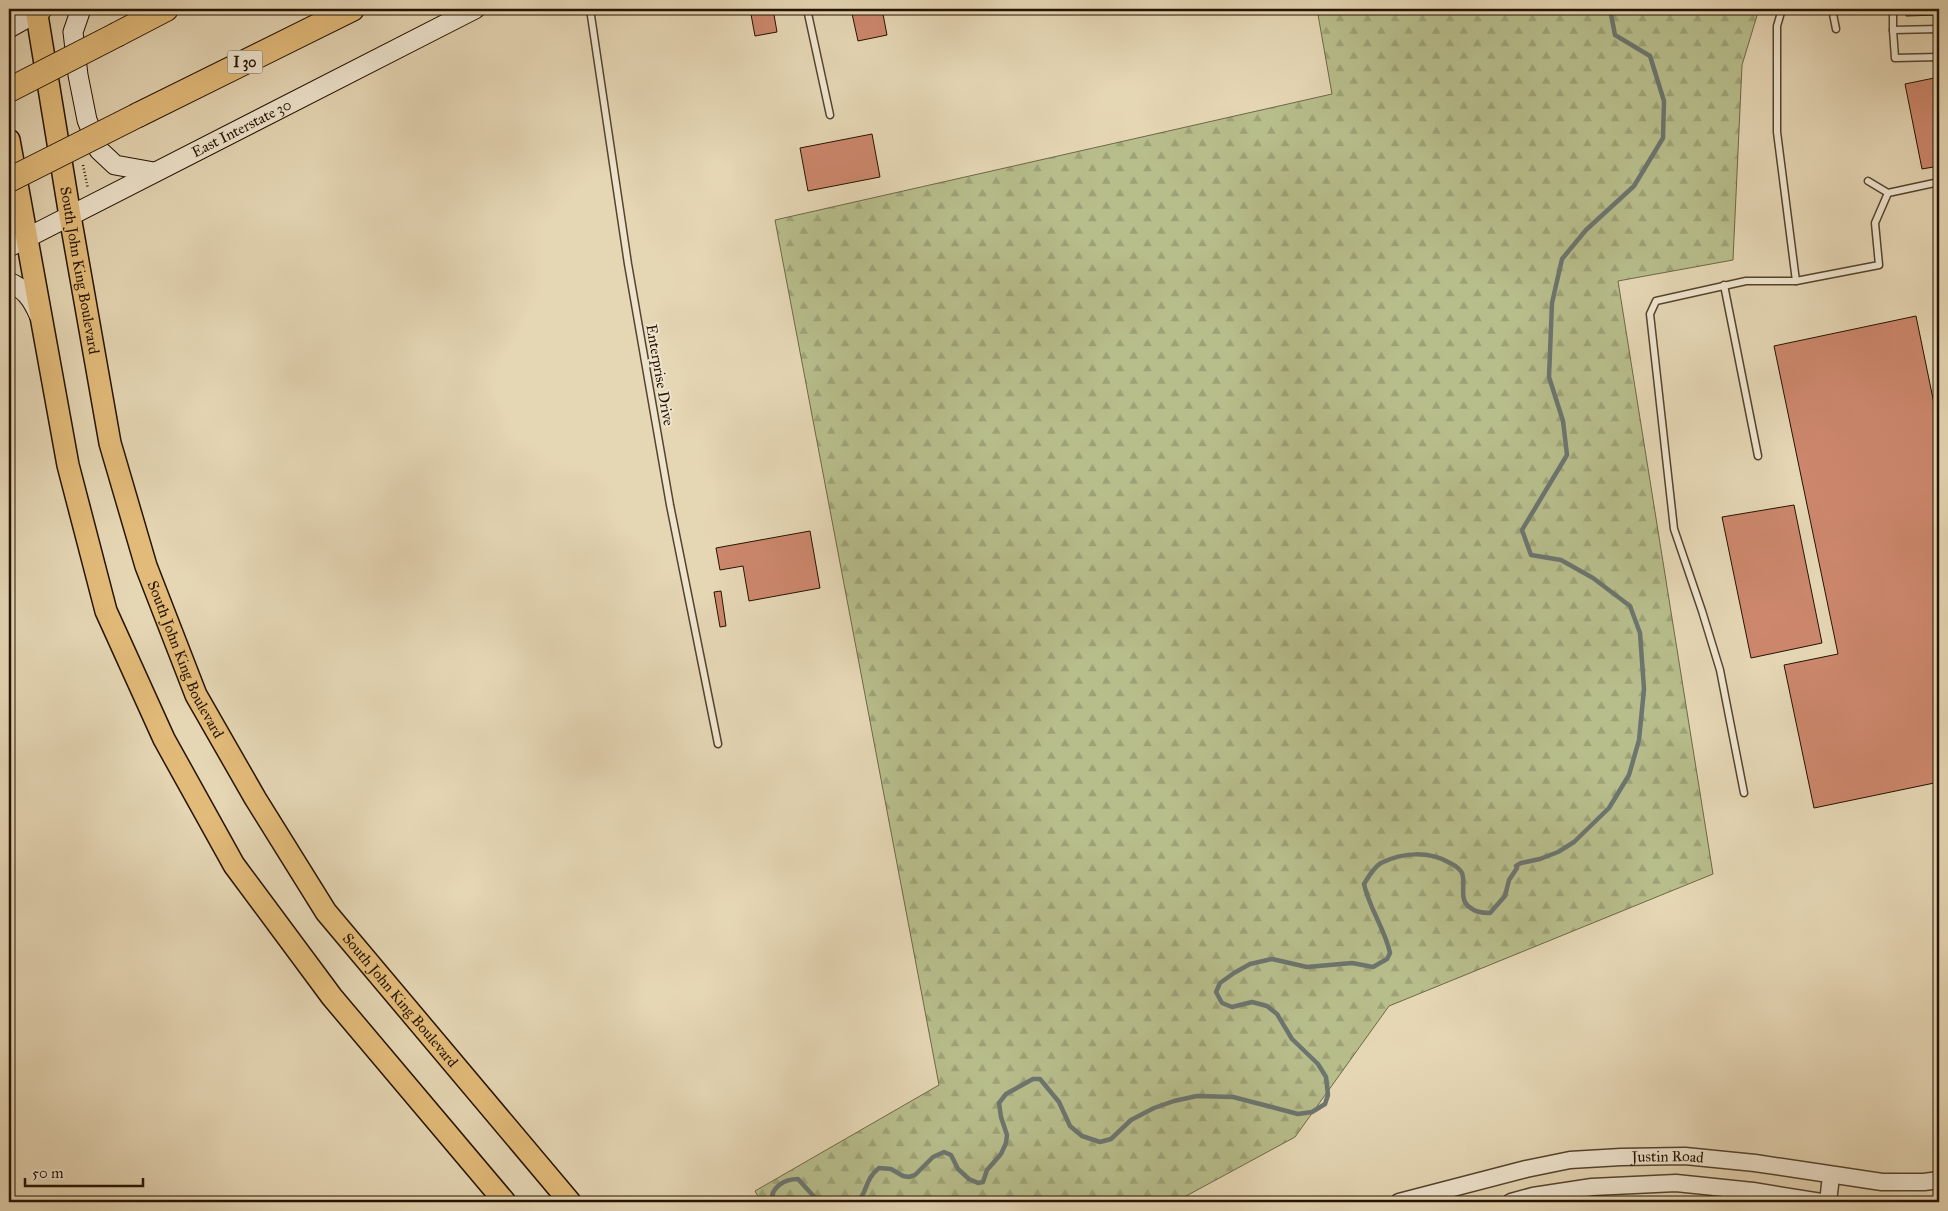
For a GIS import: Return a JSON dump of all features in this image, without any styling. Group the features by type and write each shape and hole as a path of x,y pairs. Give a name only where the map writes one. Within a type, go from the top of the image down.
{"highway":[{"path":"9,90 166,9"},
{"name":"I 30","path":"9,180 352,9"},
{"path":"9,73 26,64 50,69"},
{"path":"9,196 76,161 85,142"}],"main road":[{"path":"81,9 74,32 78,74 87,120 99,150 115,165 154,172"},
{"name":"East Interstate 30","path":"17,243 475,9"},
{"path":"9,28 38,10"},
{"name":"South John King Boulevard","path":"38,10 70,216 110,443 146,566 196,694 255,798 326,912 570,1202"},
{"path":"9,140 17,243 41,319 68,465 106,611 164,739 234,865 332,997 505,1202"},
{"path":"9,282 19,287 31,298 41,319"}],"street":[{"name":"Justin Road","path":"1400,1202 1526,1169 1570,1160 1621,1157 1685,1156 1754,1163 1831,1176 1882,1182 1939,1180"},
{"path":"1828,1202 1831,1176"},
{"name":"Justin Road","path":"1511,1202 1533,1196 1592,1188 1676,1183 1753,1191 1821,1202"}],"lane":[{"name":"Enterprise Drive","path":"590,9 628,264 670,505 718,744"},
{"path":"807,9 830,115"},
{"path":"1782,9 1777,26 1777,132 1796,282"},
{"path":"1832,9 1836,28"},
{"path":"1893,9 1895,58 1939,57"},
{"path":"1893,30 1939,29"},
{"path":"1868,181 1888,193 1939,182"},
{"path":"1744,793 1720,670 1674,529 1650,314 1656,301 1746,280 1796,282 1879,265 1875,223 1888,193"},
{"path":"1724,285 1758,456"}],"green space":[{"path":"1317,9 1759,9 1742,65 1733,260 1618,281 1713,874 1389,1006 1295,1137 1175,1202 761,1202 755,1191 939,1085 775,220 1332,94"}],"building":[{"path":"750,9 773,9 777,32 755,36"},
{"path":"851,9 882,9 887,35 858,41"},
{"path":"1906,9 1939,9 1939,15 1906,16"},
{"path":"1939,77 1939,166 1922,169 1905,84"},
{"path":"872,134 880,177 808,191 800,148"},
{"path":"1916,316 1939,428 1939,782 1814,808 1784,665 1838,654 1774,346"},
{"path":"1794,505 1822,643 1751,658 1722,517"},
{"path":"810,531 820,588 749,601 743,566 720,570 716,548"},
{"path":"721,591 726,626 720,627 714,592"}],"waterway":[{"path":"858,1202 871,1176 879,1168 891,1169 903,1176 909,1177 915,1175 933,1157 944,1152 951,1155 958,1169 969,1179 978,1183 983,1182 987,1170 1001,1154 1006,1143 1007,1135 999,1103 1006,1094 1033,1079 1040,1079 1059,1102 1070,1126 1082,1136 1100,1142 1111,1139 1131,1120 1154,1108 1197,1096 1233,1097 1298,1114 1312,1112 1325,1104 1328,1095 1326,1077 1318,1064 1292,1039 1277,1014 1267,1006 1252,1002 1232,1007 1222,1003 1216,992 1220,983 1250,964 1272,959 1307,967 1352,963 1373,967 1387,959 1390,953 1385,935 1369,902 1364,884 1373,870 1381,863 1389,859 1416,854 1442,859 1455,866 1462,873 1465,903 1473,910 1490,913 1505,896 1509,880 1517,868 1516,866 1558,852 1574,842 1609,808 1629,775 1639,740 1644,689 1640,633 1630,606 1593,578 1561,560 1531,555 1522,530 1567,455 1563,421 1549,377 1552,303 1562,259 1586,230 1634,186 1663,138 1664,101 1650,56 1615,35 1610,9"},
{"path":"772,1202 773,1192 779,1185 788,1180 798,1179 819,1202"}]}
